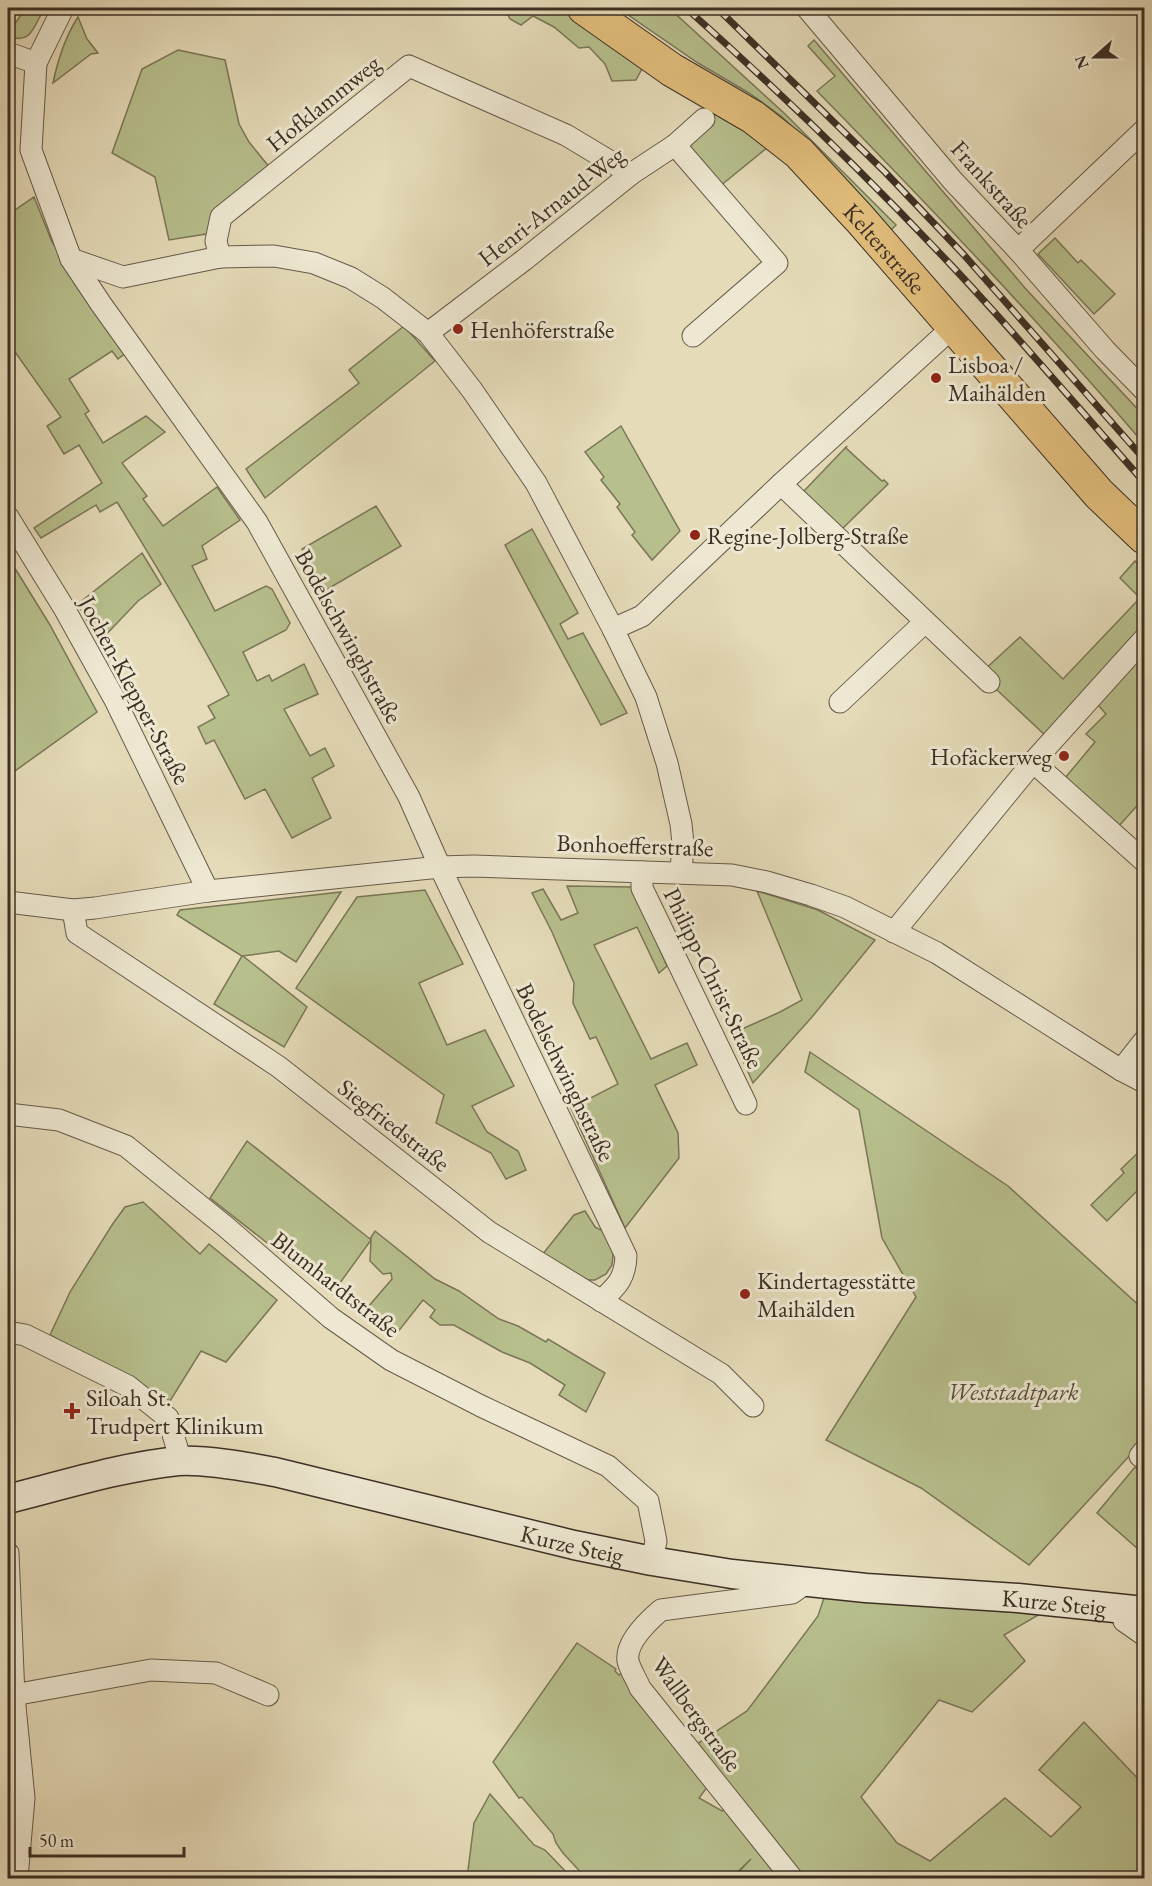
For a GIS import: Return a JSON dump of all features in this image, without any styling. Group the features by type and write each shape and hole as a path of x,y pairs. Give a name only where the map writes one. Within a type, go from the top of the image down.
{"main road":[{"name":"Kelterstraße","path":"584,8 672,70 753,117 786,141 829,184 1099,494 1144,537"},
{"name":"Kurze Steig","path":"8,1499 102,1476 181,1461 246,1467 574,1545 732,1574 1018,1598 1134,1611"}],"street":[{"name":"Bodelschwinghstraße","path":"63,8 36,63 31,150 70,259 257,522 409,797 440,867 626,1256 626,1270 618,1285 601,1301"},
{"name":"Frankstraße","path":"817,11 953,181 1105,350 1144,390"},
{"path":"8,53 36,63"},
{"name":"Hofklammweg","path":"220,257 216,241 221,217 409,66 566,135 631,174"},
{"name":"Henri-Arnaud-Weg","path":"428,333 631,174 675,145 704,119"},
{"path":"1017,250 1144,130"},
{"path":"675,145 777,263 693,336"},
{"path":"70,259 123,277 220,257 274,256 314,263 334,269 383,298 428,333 472,390 536,483 646,697 667,763 681,824 683,844 681,872"},
{"path":"613,629 642,616 781,484 953,327"},
{"path":"781,484 989,682"},
{"name":"Jochen-Klepper-Straße","path":"8,518 64,608 115,700 208,891"},
{"path":"840,702 925,622"},
{"path":"894,932 1033,762 1144,639"},
{"path":"1033,762 1144,861"},
{"name":"Bonhoefferstraße","path":"73,909 208,891 440,867 540,867 732,875 767,882 811,895 845,908 937,953 1121,1070 1144,1082"},
{"name":"Philipp-Christ-Straße","path":"642,872 642,888 746,1104"},
{"path":"8,902 73,909"},
{"name":"Siegfriedstraße","path":"73,909 78,933 279,1067 489,1232 721,1374 753,1406"},
{"path":"1121,1070 1144,1041"},
{"name":"Blumhardtstraße","path":"8,1114 59,1120 126,1146 226,1227 331,1318 391,1360 481,1406 608,1466 648,1502 656,1541 652,1561"},
{"path":"8,1332 25,1335 128,1386 168,1418 181,1461"},
{"path":"8,1553 11,1696 24,1798 17,1878"},
{"name":"Wallbergstraße","path":"792,1878 640,1688 628,1660 632,1644 650,1620 661,1610 792,1593 807,1582"},
{"path":"1134,1611 1124,1621 1144,1635"},
{"path":"11,1696 151,1670 216,1673 268,1695"}],"green space":[{"path":"26,8 45,8 28,35 23,38 8,36 8,21 14,25"},
{"path":"509,8 569,8 645,63 636,80 612,81 605,64 589,47 579,48 554,27 533,16 521,25 510,19 507,13"},
{"path":"618,8 669,8 784,113 896,225 890,231 781,116"},
{"path":"78,17 87,39 98,53 91,54 53,83 69,32"},
{"path":"814,40 1025,288 1144,416 1144,444 984,265 817,91 835,76 808,46"},
{"path":"178,50 225,60 239,124 249,142 270,168 218,209 206,234 169,240 155,177 112,153 142,69"},
{"path":"719,105 768,147 714,191 675,145"},
{"path":"34,197 52,242 127,352 118,359 112,351 69,379 89,411 85,414 103,443 146,416 165,432 122,463 147,496 143,499 163,526 217,487 240,520 202,546 207,559 192,566 215,611 266,586 272,589 290,623 286,630 243,652 257,681 269,675 272,681 304,664 318,694 284,709 310,756 325,748 334,766 312,778 331,818 292,838 265,789 245,799 214,740 206,744 198,727 215,718 208,706 229,695 117,502 100,512 96,505 41,538 34,528 102,483 79,445 64,454 47,426 61,417 8,342 8,215"},
{"path":"1055,238 1078,263 1081,260 1115,294 1094,314 1038,254"},
{"path":"404,326 435,361 265,498 246,469 359,383 349,370"},
{"path":"621,426 680,531 652,560 632,535 635,532 617,507 620,504 601,480 604,477 585,452"},
{"path":"847,446 846,448 888,484 841,530 803,492"},
{"path":"376,506 401,546 326,590 302,549"},
{"path":"532,529 578,613 560,624 568,639 583,633 627,713 601,725 505,545"},
{"path":"142,553 161,584 138,601 99,642 78,604"},
{"path":"8,557 50,625 97,712 8,776"},
{"path":"1135,561 1144,572 1144,798 1118,827 1065,778 1095,742 1086,734 1106,714 1092,698 1047,737 980,674 1020,637 1063,679 1140,598 1120,578"},
{"path":"567,886 632,887 667,966 659,973 637,927 594,945 651,1059 687,1043 697,1065 655,1085 678,1133 679,1158 625,1228 571,1108 618,1084 596,1037 590,1039 573,1003 574,983 532,893 543,889 561,920 578,913"},
{"path":"425,890 463,964 419,983 447,1045 485,1030 514,1086 472,1106 487,1132 518,1151 526,1170 506,1179 491,1153 436,1123 444,1095 296,988 357,897"},
{"path":"757,891 818,910 875,940 812,1017 753,1083 731,1034 802,1000"},
{"path":"341,892 296,962 279,951 243,956 307,1007 284,1047 214,1004 242,956 177,915 180,910"},
{"name":"Weststadtpark","path":"810,1052 1008,1186 1144,1310 1144,1440 1029,1565 921,1488 826,1440 916,1297 882,1238 859,1110 805,1072"},
{"path":"247,1141 370,1239 375,1231 435,1279 459,1291 499,1319 518,1326 546,1342 548,1339 605,1373 586,1412 559,1395 565,1385 530,1363 502,1352 454,1325 440,1325 430,1317 435,1310 423,1300 397,1333 368,1307 392,1279 391,1273 383,1274 370,1261 371,1240 332,1294 210,1198"},
{"path":"1144,1147 1144,1192 1140,1188 1107,1221 1091,1205 1124,1173 1121,1169"},
{"path":"143,1202 200,1254 209,1244 277,1300 226,1362 201,1351 170,1401 50,1335 70,1292 112,1225 125,1207"},
{"path":"585,1211 595,1227 603,1231 612,1247 612,1265 606,1274 595,1280 584,1280 542,1255 574,1215"},
{"path":"1135,1467 1144,1476 1144,1543 1138,1549 1097,1513"},
{"path":"824,1598 1040,1614 1004,1635 1025,1661 972,1712 939,1700 861,1797 897,1843 930,1861 1005,1798 1051,1837 1081,1807 1039,1770 1084,1722 1144,1785 1144,1878 798,1878 694,1746 747,1711 818,1616"},
{"path":"577,1643 616,1669 619,1675 622,1673 711,1782 699,1798 722,1811 727,1808 784,1878 733,1878 751,1859 731,1878 586,1878 563,1853 553,1834 522,1797 519,1798 493,1762"},
{"path":"490,1794 534,1845 545,1850 572,1878 467,1878 474,1823"}],"railway":[{"path":"686,8 821,134 919,231 1000,318 1144,482"},
{"path":"717,8 885,172 964,255 1144,459"}],"place":[{"name":"Henhöferstraße","path":"458,329"},
{"name":"Lisboa / Maihälden","path":"936,378"},
{"name":"Regine-Jolberg-Straße","path":"695,535"},
{"name":"Hofäckerweg","path":"1064,756"},
{"name":"Kindertagesstätte Maihälden","path":"745,1294"},
{"name":"Siloah St. Trudpert Klinikum","path":"72,1411"}]}
